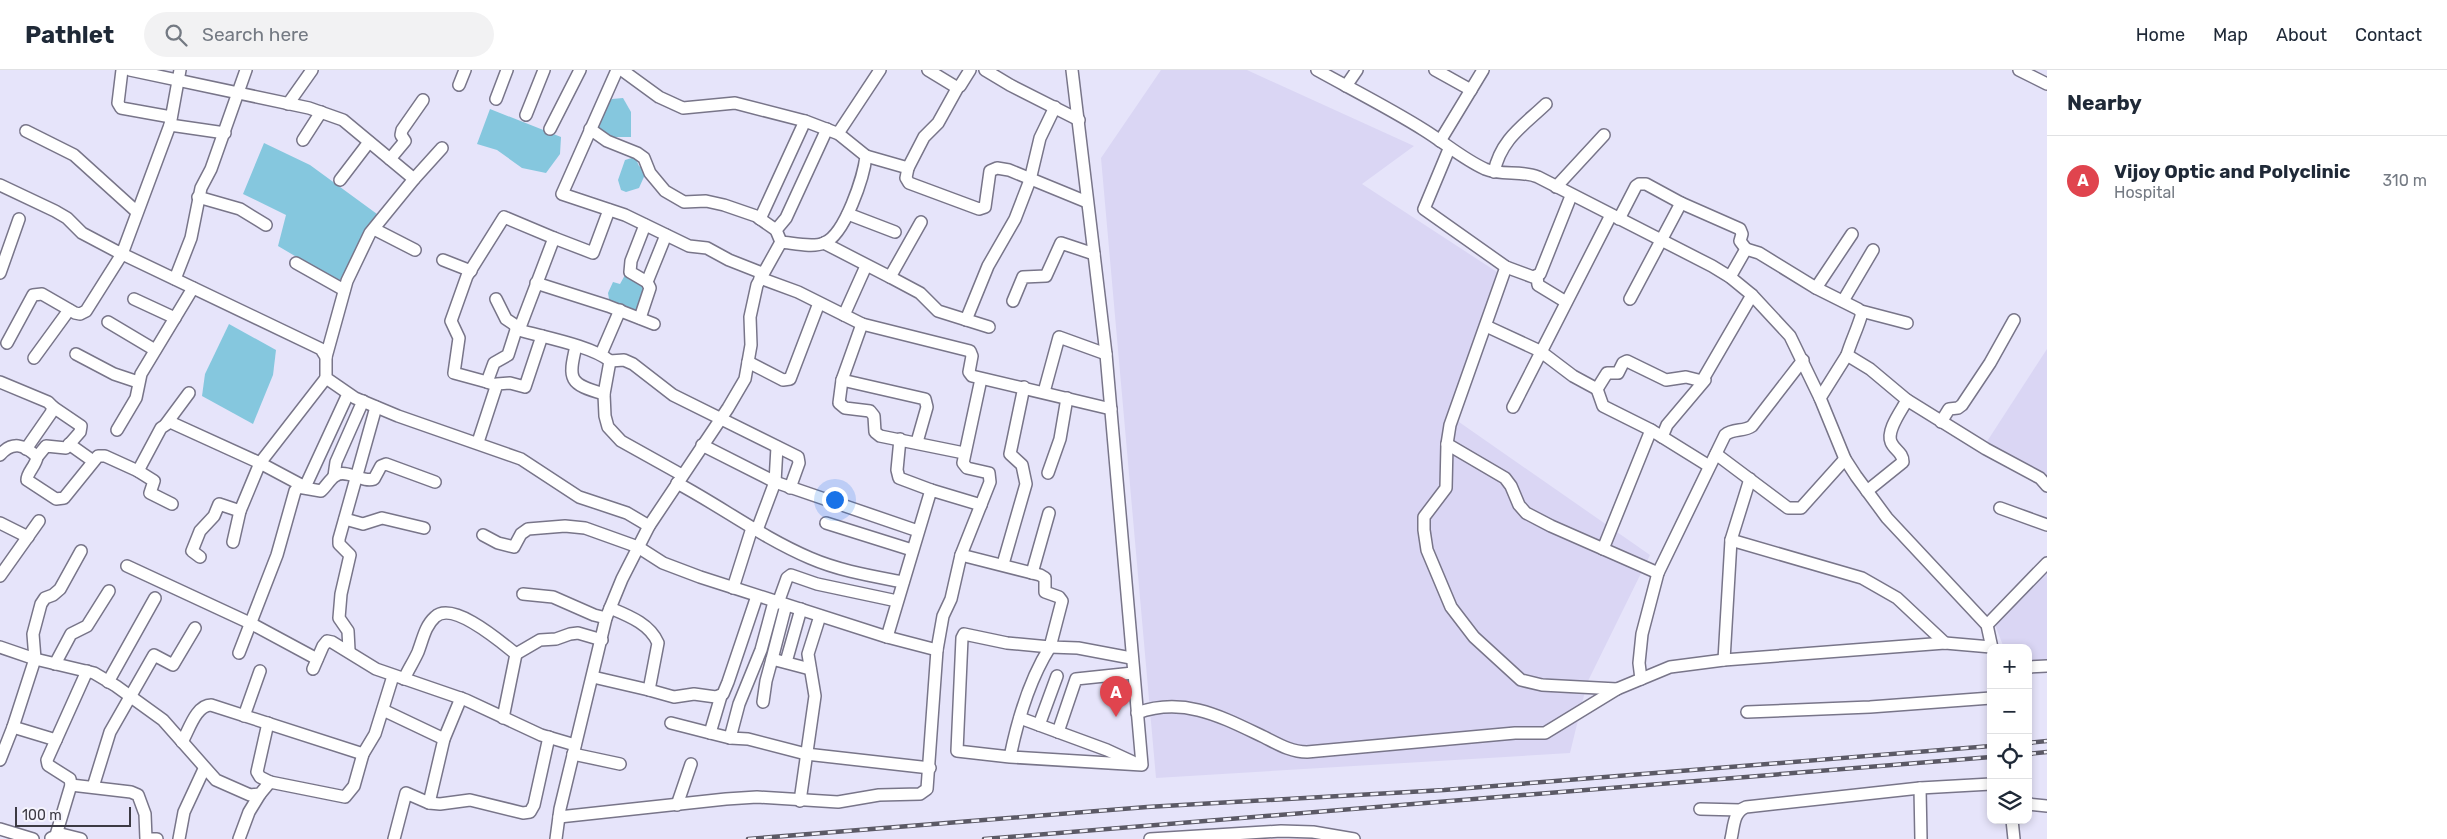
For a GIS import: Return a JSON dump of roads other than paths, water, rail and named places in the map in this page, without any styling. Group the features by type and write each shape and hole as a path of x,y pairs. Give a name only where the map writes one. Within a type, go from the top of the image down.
{"street":[{"path":"122,70 118,103 121,108 224,133"},
{"path":"130,70 178,76 239,93 321,112 342,120 414,179"},
{"path":"175,279 191,238 198,197 224,133 246,70"},
{"path":"288,104 312,70"},
{"path":"459,86 465,70"},
{"path":"496,100 507,70"},
{"path":"526,115 544,70"},
{"path":"550,129 580,70"},
{"path":"617,70 562,194 609,210 689,246 708,248 761,276 862,324 970,351 972,356 970,374 981,379 1111,409"},
{"path":"622,70 659,96 683,108 735,103 805,121 839,134 866,156 908,168"},
{"path":"839,134 880,70"},
{"path":"928,70 958,87"},
{"path":"970,70 938,123 924,136 908,168 906,178 909,183 979,209 984,207 989,176 993,169 1009,170 1087,202"},
{"path":"985,70 1079,120"},
{"path":"1072,70 1106,354 1137,713 1138,764"},
{"path":"1317,70 1494,172 1529,174 1730,277 1752,295 1783,327 1803,360 1846,459 1867,491 1910,544 1987,625 1990,644"},
{"path":"1346,86 1357,70"},
{"path":"1435,70 1471,90"},
{"path":"1484,70 1471,90 1445,145 1424,209 1506,266 1537,276"},
{"path":"2019,70 2047,84"},
{"path":"7,343 33,295 42,294 68,310 80,314 86,311 122,254 170,121 178,76"},
{"path":"390,160 405,141 401,133 423,100"},
{"path":"1494,172 1498,155 1504,145 1546,104"},
{"path":"966,320 985,274 1015,219 1030,180 1040,138 1054,107"},
{"path":"304,140 321,112"},
{"path":"760,219 805,121"},
{"path":"590,129 607,141 637,153 644,158 650,173 665,190 684,202 706,201 724,205 760,219 776,230 781,242"},
{"path":"776,230 786,218 827,129"},
{"path":"26,131 74,155 137,212"},
{"path":"1556,187 1604,135"},
{"path":"340,180 369,142"},
{"path":"233,542 240,511 260,463 326,378 326,357 344,290 374,229 414,179 442,148"},
{"path":"824,243 832,237 848,214 865,167 866,156"},
{"path":"1513,407 1566,302 1615,217 1639,184 1646,184 1681,203 1740,229 1742,234 1740,240 1746,249 1766,257 1816,288 1861,311 1907,323"},
{"path":"0,185 55,211 66,218 82,233 122,254 321,349 326,357"},
{"path":"1566,302 1538,285 1537,276 1571,196"},
{"path":"198,197 240,209 266,225"},
{"path":"1630,299 1681,203"},
{"path":"542,336 525,387 501,382 492,383 454,373 459,338 451,322 470,271 504,217 593,254 609,210"},
{"path":"848,214 895,232"},
{"path":"0,272 18,220"},
{"path":"890,277 921,222"},
{"path":"640,318 649,296 650,288 647,282 630,272 631,261 645,225"},
{"path":"374,229 415,250"},
{"path":"1816,288 1852,234"},
{"path":"647,282 666,235"},
{"path":"554,238 519,330 576,346 605,358 624,360 633,364 673,395 722,418 799,459 790,488"},
{"path":"781,242 824,243 920,293 938,311 989,327"},
{"path":"556,839 574,749 608,613 649,526 722,418 744,380 751,345 750,316 761,276 781,242"},
{"path":"1013,301 1023,277 1046,276 1061,243 1094,254"},
{"path":"1730,277 1746,249"},
{"path":"1843,301 1873,250"},
{"path":"443,260 470,271"},
{"path":"296,262 344,290"},
{"path":"844,315 866,266"},
{"path":"1506,266 1450,425 1447,444 1446,488 1424,516 1423,524 1427,550 1450,607 1474,636 1521,680 1542,686 1617,689"},
{"path":"536,283 620,310 654,324"},
{"path":"117,430 136,398 138,382 155,350 193,288"},
{"path":"1662,437 1667,426 1705,380 1732,326 1752,295"},
{"path":"134,299 175,318"},
{"path":"478,442 492,383 494,363 508,355 516,330 515,325 506,319 496,299"},
{"path":"748,362 783,380 790,379 819,303"},
{"path":"34,358 68,310"},
{"path":"620,310 605,358 604,394 605,416 608,427 621,441 754,529 825,564 903,582"},
{"path":"1820,398 1847,355 1854,331 1861,316 1861,311"},
{"path":"1941,422 1949,408 1958,408 1962,405 1990,364 2014,320"},
{"path":"108,322 155,350"},
{"path":"862,324 842,380 838,399 841,406 870,412 874,416 875,432 880,436 964,453"},
{"path":"1486,326 1540,351 1574,376 1597,389 1603,406 1651,430 1709,466"},
{"path":"1044,392 1058,337 1106,354"},
{"path":"576,346 570,371 573,379 580,385 604,394"},
{"path":"76,354 114,374 138,382"},
{"path":"1847,355 1870,368 1907,400 1941,422 2040,478 2047,486"},
{"path":"1641,679 1639,663 1642,634 1658,573 1709,466 1728,432 1748,429 1760,418 1803,360"},
{"path":"1597,389 1606,373 1618,373 1623,363 1627,361 1666,380 1686,377 1700,381 1705,380"},
{"path":"326,378 348,394 363,401 521,459 579,497 627,513 649,526"},
{"path":"559,817 742,798 838,802 879,795 924,792 929,786 938,650 944,616 950,603 962,555 990,476 985,471 964,466 964,453 981,379"},
{"path":"842,380 925,398 927,407 917,442"},
{"path":"0,382 48,402 81,426 80,432 66,448 46,446 37,457 28,475 28,480 56,499 64,498 93,461 102,456 138,471 154,481 150,493 172,504"},
{"path":"1003,564 1026,484 1022,465 1010,454 1024,388"},
{"path":"138,471 166,424 189,393"},
{"path":"305,487 348,394"},
{"path":"1048,473 1060,439 1067,398"},
{"path":"1867,491 1903,462 1902,455 1891,442 1890,435 1907,400"},
{"path":"334,476 336,462 363,401"},
{"path":"348,650 348,632 339,618 342,588 350,560 348,551 339,544 376,406"},
{"path":"26,449 51,413 53,407"},
{"path":"166,424 175,423 260,463 315,492 321,491 334,476 340,474 356,476 368,481 374,480 381,466 386,464 435,482"},
{"path":"1603,549 1651,430"},
{"path":"900,439 897,470 899,478 981,505"},
{"path":"69,444 93,461"},
{"path":"1447,444 1505,478 1512,486 1519,505 1526,513 1658,573"},
{"path":"0,456 8,446 14,445 26,449 37,457"},
{"path":"702,445 790,488 918,531"},
{"path":"734,588 754,529 775,482 778,447"},
{"path":"1716,454 1788,508 1798,509 1846,459"},
{"path":"1724,660 1731,540 1750,479"},
{"path":"240,653 277,555 294,491 298,487 305,487"},
{"path":"887,637 931,490"},
{"path":"200,557 192,551 198,536 214,516 218,504 223,504 240,511"},
{"path":"2000,508 2047,526"},
{"path":"1032,572 1048,513"},
{"path":"345,519 363,524 382,518 424,528"},
{"path":"0,576 40,521"},
{"path":"0,523 28,537"},
{"path":"826,523 912,550"},
{"path":"482,535 498,543 514,547 521,534 528,529 565,526 585,528 638,547 663,563 757,596 887,637 938,650"},
{"path":"1731,540 1862,578 1897,598 1945,643"},
{"path":"0,760 35,659 33,634 41,604 45,598 53,595 60,589 81,551"},
{"path":"962,555 1032,572 1045,578 1044,592 1059,597 1062,601 1050,646 1034,676 1010,757"},
{"path":"1987,625 2047,563"},
{"path":"127,566 252,624 315,664 327,641 332,642 348,650 376,669 461,698 574,749 620,764"},
{"path":"730,738 739,704 787,578 791,576 818,584 897,601"},
{"path":"55,664 71,634 87,626 109,591"},
{"path":"523,594 553,597 594,615 608,613 638,621 656,638 658,644 649,690"},
{"path":"710,733 721,696 728,682 757,596"},
{"path":"108,682 155,598"},
{"path":"763,702 766,681 781,625 779,603"},
{"path":"786,662 801,609"},
{"path":"268,723 257,772 260,778 270,782 345,797 354,786 363,754 375,734 383,710 398,678 418,652 426,630 436,616 444,614 468,619 516,654"},
{"path":"800,801 815,696 808,654 820,616"},
{"path":"781,625 815,631"},
{"path":"93,787 103,747 129,696 154,655 173,665 195,628"},
{"path":"503,718 516,654 540,640 556,639 570,634 578,633 602,640"},
{"path":"1131,658 1078,648 1007,644 966,634 962,638 956,751 1010,757 1138,764"},
{"path":"1137,713 1166,705 1200,710 1230,720 1291,750 1307,752 1515,733 1541,734 1574,717 1617,689 1670,667 1724,660 1945,643 1987,647"},
{"path":"0,647 35,659 87,671 108,682 163,720 204,769 216,780 250,795 260,794"},
{"path":"772,659 810,669"},
{"path":"2032,667 2047,666"},
{"path":"244,716 260,670"},
{"path":"81,839 52,837 71,785 70,779 48,765 48,760 87,671"},
{"path":"1058,732 1076,679 1133,673"},
{"path":"1039,725 1057,676"},
{"path":"593,678 674,697 694,694 721,696"},
{"path":"429,803 444,740 461,698"},
{"path":"1747,712 1870,707 1987,698"},
{"path":"182,742 200,709 205,705 363,754"},
{"path":"383,710 444,740"},
{"path":"1020,718 1107,750 1138,764"},
{"path":"671,723 806,754 930,768"},
{"path":"13,727 56,740"},
{"path":"394,839 406,793 429,803 440,804 463,800 530,812 534,805 549,737"},
{"path":"677,805 691,764"},
{"path":"179,839 184,812 204,769"},
{"path":"239,839 249,812 270,782"},
{"path":"1731,839 1736,815 1746,807 1920,788 1987,784"},
{"path":"71,785 131,792 138,795 144,814 146,839"},
{"path":"1920,788 1920,839"},
{"path":"2032,804 2047,806"},
{"path":"1700,809 1740,810"},
{"path":"2012,824 2014,839"},
{"path":"0,829 33,839"},
{"path":"1150,839 1281,831 1313,832 1354,839"},
{"path":"150,839 157,839"}],"water":[{"path":"623,98 631,112 631,137 603,137 594,125 601,110 612,99"},
{"path":"490,109 561,137 560,154 546,173 522,168 497,150 477,144"},
{"path":"264,143 310,165 377,214 339,282 278,246 286,215 243,194"},
{"path":"635,157 639,166 647,170 639,188 626,192 621,190 618,180 625,160"},
{"path":"625,275 644,284 637,311 610,305 608,293 613,282 620,284"},
{"path":"229,324 276,350 273,375 253,424 202,396 205,374"}],"railway":[{"path":"2032,743 2047,741"},
{"path":"748,839 1147,807 1444,790 1987,746"},
{"path":"2032,754 2047,752"},
{"path":"984,839 1987,757"}],"place":[{"name":"Vijoy Optic and Polyclinic","path":"1116,717"}]}
